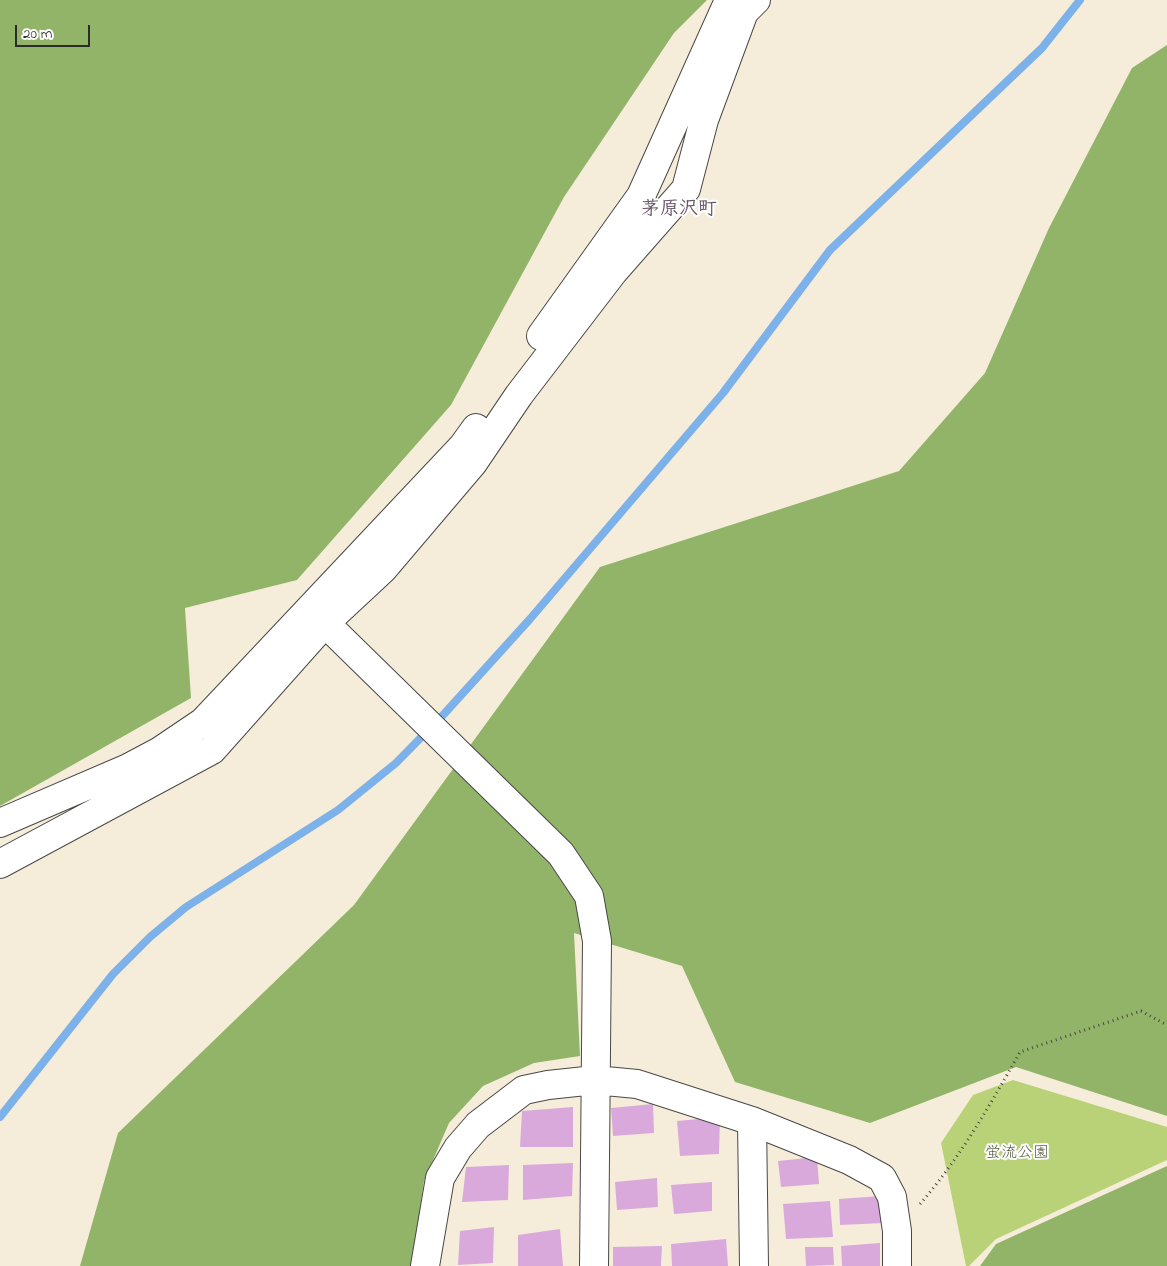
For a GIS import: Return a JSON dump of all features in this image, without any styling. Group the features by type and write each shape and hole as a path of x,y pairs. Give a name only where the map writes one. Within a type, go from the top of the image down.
{"street":[{"path":"0,823 128,768 160,752 203,722 464,446 641,196 726,7 733,0"},
{"path":"0,864 212,750 325,622 383,569 473,463 519,395 614,271 686,188 704,120 744,12 756,0"},
{"path":"325,622 561,854 589,896 598,941 594,1266"},
{"path":"425,1266 440,1178 458,1148 478,1125 524,1090 548,1085 595,1080 637,1084 752,1121 849,1160 882,1178 892,1197 897,1231 897,1266"},
{"path":"752,1121 754,1266"}],"path":[{"path":"897,1231 934,1189 984,1116 1020,1052 1141,1011 1167,1025"}],"green space":[{"path":"0,0 707,0 674,33 564,197 451,405 297,580 185,608 191,698 0,806"},
{"path":"1167,45 1167,1116 1016,1067 870,1123 735,1082 682,966 574,933 580,1056 534,1063 483,1086 449,1123 424,1181 412,1266 80,1266 118,1133 354,905 600,567 899,471 985,373 1049,228 1132,68"},
{"name":"蛍流公園","path":"1013,1080 1167,1127 1167,1160 996,1239 969,1266 966,1266 941,1143 973,1095"},
{"path":"1167,1166 1167,1266 980,1266 996,1244"}],"building":[{"path":"653,1104 654,1133 613,1136 611,1108"},
{"path":"573,1107 573,1147 520,1147 522,1111"},
{"path":"720,1117 719,1154 680,1156 677,1121"},
{"path":"817,1157 819,1184 781,1187 778,1161"},
{"path":"573,1163 572,1196 523,1200 523,1165"},
{"path":"509,1165 508,1200 462,1202 466,1167"},
{"path":"657,1178 658,1207 617,1210 615,1182"},
{"path":"712,1182 712,1211 674,1214 671,1185"},
{"path":"881,1196 884,1223 840,1225 839,1199"},
{"path":"830,1201 833,1237 786,1239 783,1204"},
{"path":"494,1227 493,1263 458,1265 460,1231"},
{"path":"560,1229 563,1266 518,1266 518,1235"},
{"path":"726,1239 728,1266 672,1266 671,1244"},
{"path":"880,1243 880,1266 842,1266 841,1246"},
{"path":"662,1246 661,1266 613,1266 613,1247"},
{"path":"805,1247 833,1247 834,1265 806,1266"}],"waterway":[{"path":"0,1117 113,974 150,937 186,907 338,810 396,763 444,714 530,619 723,393 830,250 1042,48 1080,0"}],"district":[{"name":"茅原沢町","path":"679,211"}]}
